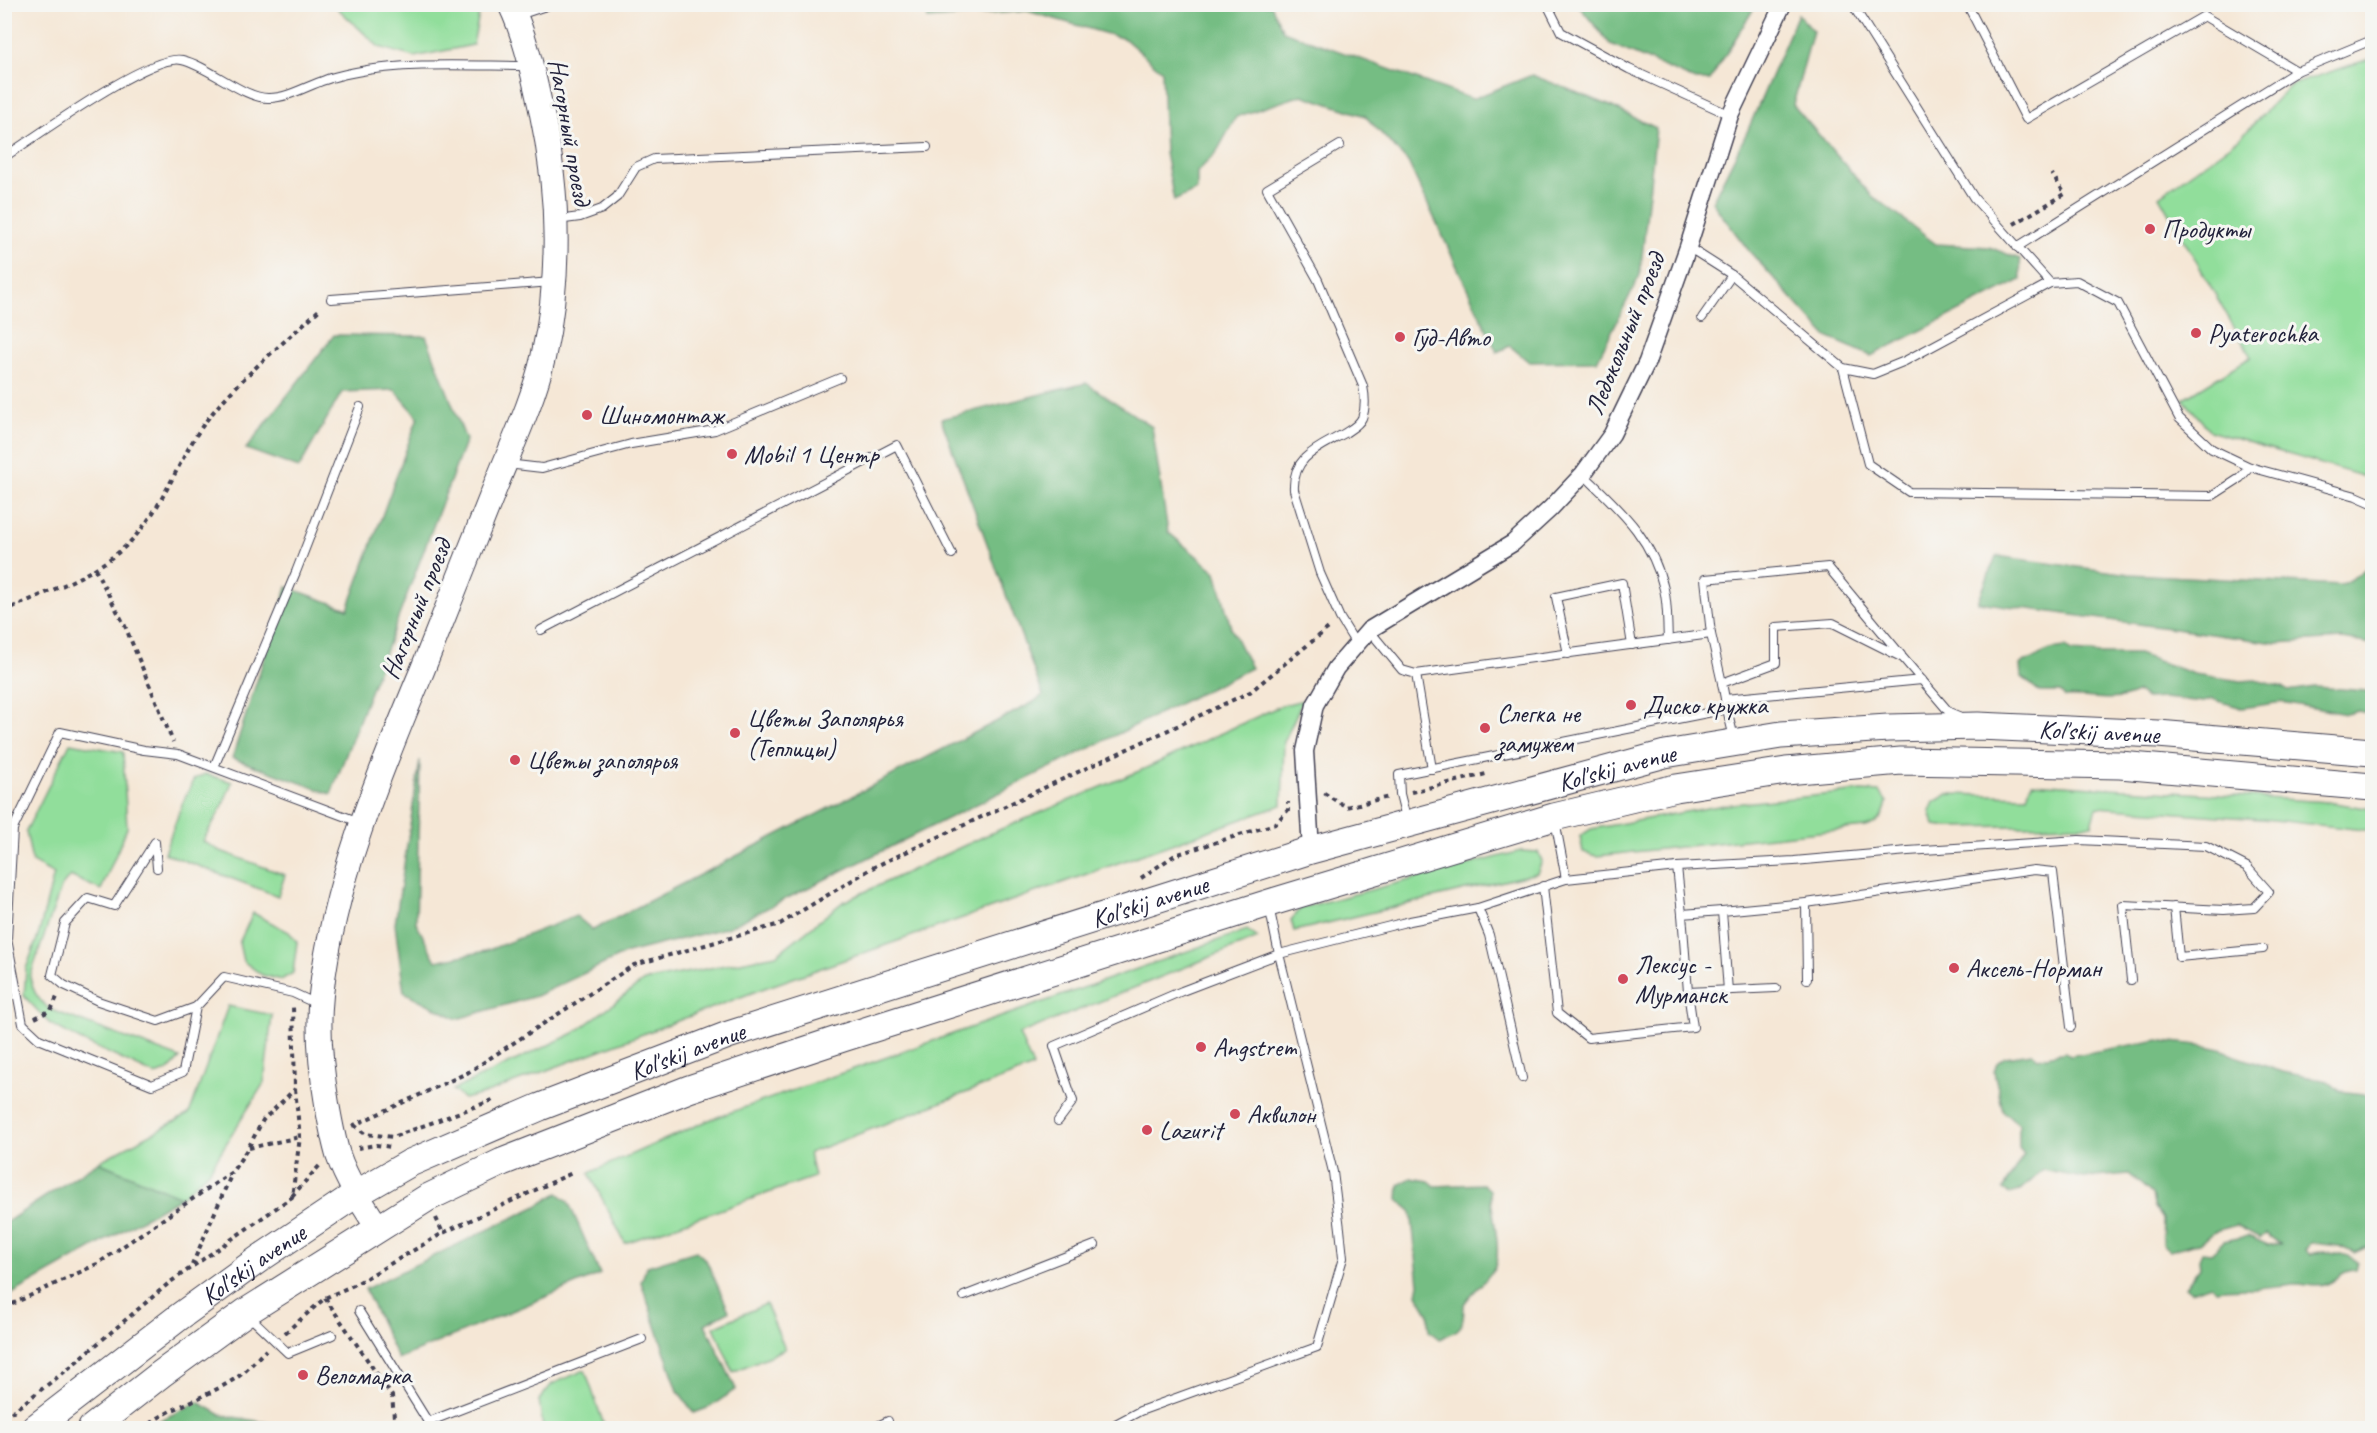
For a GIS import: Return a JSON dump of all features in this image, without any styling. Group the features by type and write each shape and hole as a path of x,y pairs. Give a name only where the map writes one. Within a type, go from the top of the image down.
{"main road":[{"name":"Нагорный проезд","path":"378,1228 356,1194 339,1156 333,1135 321,1070 320,1006 330,935 362,823 543,360 554,282 557,220 549,147 531,66 513,10"},
{"name":"Kol'skij avenue","path":"35,1428 206,1298 356,1194 410,1163 540,1107 728,1035 1311,850 1665,754 1781,735 1888,728 1978,726 2158,734 2373,752"},
{"name":"Kol'skij avenue","path":"92,1428 246,1312 427,1198 502,1162 689,1089 843,1038 1269,903 1554,817 1688,786 1786,771 1901,761 2121,765 2373,787"},
{"path":"1311,850 1322,887"}],"street":[{"name":"Ледокольный проезд","path":"1311,850 1305,752 1315,705 1335,669 1370,630 1513,543 1583,474 1612,434 1647,362 1688,247 1730,115 1783,4"}],"lane":[{"path":"513,10 552,4"},
{"path":"1547,4 1561,32 1629,69 1730,115"},
{"path":"1852,4 1974,198 2050,283"},
{"path":"1967,4 2026,119 2204,16 2297,70"},
{"path":"2017,247 2297,70 2373,40"},
{"path":"4,157 108,89 158,63 180,60 201,68 247,92 268,98 287,94 327,79 380,68 531,66"},
{"path":"1340,145 1267,189 1318,280 1363,386 1365,398 1362,420 1353,429 1306,456 1297,466 1293,478 1294,490 1320,573 1340,618 1356,644"},
{"path":"557,220 580,217 602,209 617,197 636,167 654,159 927,147"},
{"path":"1688,247 1732,275 1843,368 1873,374 1905,361 2050,283 2077,281 2118,303 2179,418 2212,449 2250,467 2356,496 2373,503"},
{"path":"1702,318 1732,275"},
{"path":"331,299 554,282"},
{"path":"1843,368 1868,464 1909,492 2212,496 2240,478 2250,467"},
{"path":"504,464 542,468 631,444 715,430 840,378"},
{"path":"214,767 296,572 360,407"},
{"path":"541,630 897,445 952,554"},
{"path":"1583,474 1628,518 1647,542 1658,567 1665,592 1668,640"},
{"path":"1736,743 1711,634 1705,579 1828,567 1949,712 1978,726"},
{"path":"1568,654 1556,597 1622,583 1632,645"},
{"path":"1722,683 1776,663 1776,627 1833,623 1903,658"},
{"path":"1370,630 1402,670 1416,675 1711,634"},
{"path":"1416,675 1432,770"},
{"path":"1725,699 1922,680"},
{"path":"1408,824 1400,794 1399,775 1727,709"},
{"path":"196,1007 183,1072 152,1085 39,1040 23,1024 7,939 13,829 60,732 144,750 178,754 362,823"},
{"path":"1554,817 1566,879"},
{"path":"1058,1121 1073,1101 1054,1046 1182,991 1278,954 1410,921 1478,908 1566,879 1677,867 1794,861 2079,840 2206,846 2247,867 2269,892 2253,908 2224,910 2123,905 2131,980"},
{"path":"157,868 156,842 114,906 88,898 65,923 52,975 64,985 98,1001 158,1021 196,1007 224,977 293,993 320,1006"},
{"path":"1543,886 1557,1013 1588,1038 1693,1027 1677,867"},
{"path":"1682,914 1806,903 2034,870 2053,872 2071,1027"},
{"path":"1108,1428 1140,1411 1317,1347 1342,1258 1340,1229 1333,1172 1278,954 1269,903"},
{"path":"1806,903 1808,980"},
{"path":"2174,907 2178,957 2264,949"},
{"path":"1478,908 1489,935 1522,1078"},
{"path":"1722,911 1728,991"},
{"path":"1688,992 1776,988"},
{"path":"964,1296 1095,1245"},
{"path":"359,1311 428,1422 642,1340"},
{"path":"246,1312 288,1353 332,1335"},
{"path":"873,1428 888,1421"}],"path":[{"path":"2003,231 2065,194 2052,174"},
{"path":"4,611 94,569 138,534 154,510 191,441 211,414 331,299"},
{"path":"94,569 125,626 178,754"},
{"path":"333,1135 467,1073 634,965 780,924 874,867 1250,692 1340,618"},
{"path":"23,1024 51,1010 64,985"},
{"path":"4,1418 63,1373 192,1266 292,1197 300,1137 295,1089 293,993"},
{"path":"192,1266 232,1172 263,1120 295,1089"},
{"path":"398,1135 401,1143"},
{"path":"248,1148 300,1137"},
{"path":"4,1308 97,1264 232,1172"},
{"path":"143,1428 240,1376 325,1298 356,1284 443,1233 574,1172"},
{"path":"325,1298 392,1396 395,1428"}],"green space":[{"path":"334,5 475,5 479,14 473,45 414,57 379,47"},
{"path":"925,5 1271,5 1283,31 1472,99 1532,75 1606,104 1656,128 1640,275 1597,361 1529,362 1510,346 1497,352 1408,162 1365,116 1302,95 1236,117 1216,153 1197,172 1197,190 1174,201 1165,153 1162,71 1125,39 1027,11 928,19"},
{"path":"1578,5 1756,5 1710,80 1695,80 1610,44"},
{"path":"1798,14 1813,31 1793,105 1871,195 1936,244 1989,247 2020,259 2021,280 1871,356 1827,337 1749,251 1712,202 1747,132"},
{"path":"2372,58 2372,479 2210,431 2183,399 2251,357 2159,196 2239,139 2291,85"},
{"path":"334,335 426,336 466,440 331,794 232,758 287,587 348,609 418,417 395,390 342,392 299,468 246,449"},
{"path":"1086,383 1152,427 1168,532 1216,572 1231,628 1251,668 729,927 627,953 536,996 457,1019 404,992 395,924 420,760 416,923 436,961 486,951 576,916 593,930 1032,703 1043,695 941,419"},
{"path":"1996,556 2129,574 2341,585 2372,566 2372,644 2342,639 2276,643 1978,602"},
{"path":"2065,647 2071,652 2138,654 2194,674 2241,681 2255,680 2283,687 2288,691 2315,687 2367,691 2372,696 2372,714 2358,711 2346,714 2282,702 2242,708 2212,699 2204,702 2164,698 2147,699 2138,692 2112,699 2065,697 2060,692 2040,692 2021,676 2020,665 2023,662 2056,648"},
{"path":"1303,700 1284,742 1282,805 762,989 484,1094 464,1099 453,1090 574,1033 644,981 776,955 843,902 987,835 1144,769 1280,706"},
{"path":"70,743 123,752 127,828 101,890 70,876 61,887 30,977 31,982 37,995 51,1010 180,1058 168,1071 155,1075 49,1023 24,996 26,969 39,933 54,874 32,862 26,831"},
{"path":"205,774 232,782 222,807 203,841 218,850 285,875 278,896 164,853 194,779"},
{"path":"2032,783 2328,802 2372,809 2372,831 2274,820 2097,807 2092,825 1950,827 1934,825 1930,811 1934,802 1948,794 2027,796"},
{"path":"1861,791 1879,792 1887,802 1880,818 1865,827 1597,856 1583,852 1580,836 1591,829 1724,805"},
{"path":"1521,851 1538,852 1542,861 1537,873 1294,931 1291,920 1301,908"},
{"path":"253,913 289,932 297,942 293,973 281,980 262,975 243,961 239,943"},
{"path":"1247,930 1258,938 1019,1034 1033,1067 809,1153 814,1177 625,1243 589,1173 709,1120"},
{"path":"228,1006 272,1015 264,1083 209,1171 181,1197 98,1162 189,1114"},
{"path":"2159,1040 2217,1048 2283,1072 2328,1081 2340,1091 2364,1094 2372,1099 2372,1240 2369,1249 2367,1247 2354,1253 2339,1246 2311,1243 2305,1250 2309,1254 2328,1252 2347,1256 2358,1262 2356,1270 2346,1272 2331,1282 2319,1286 2295,1284 2216,1290 2211,1285 2191,1292 2185,1287 2200,1267 2199,1259 2202,1252 2211,1253 2224,1241 2248,1236 2268,1245 2280,1244 2266,1234 2260,1238 2236,1225 2213,1232 2200,1243 2170,1251 2162,1244 2163,1219 2154,1206 2152,1194 2129,1174 2083,1178 2043,1170 2020,1191 2009,1194 2003,1190 2024,1154 2019,1148 2019,1124 2003,1111 1994,1071 1997,1063 2005,1057 2032,1053 2038,1058 2065,1052 2070,1056"},
{"path":"98,1162 181,1197 5,1298 5,1223"},
{"path":"1411,1178 1429,1181 1435,1186 1483,1184 1490,1190 1497,1241 1494,1268 1464,1304 1460,1328 1439,1339 1429,1331 1429,1314 1417,1294 1419,1284 1411,1211 1398,1200 1399,1185"},
{"path":"558,1193 568,1201 600,1274 398,1359 365,1289 535,1207"},
{"path":"696,1251 706,1260 729,1311 705,1324 736,1389 710,1407 694,1413 678,1391 641,1282 647,1266"},
{"path":"766,1304 785,1349 733,1372 714,1327"},
{"path":"585,1370 605,1428 543,1428 539,1400 552,1384"},
{"path":"198,1402 221,1415 287,1428 150,1428 159,1421"}],"place":[{"name":"Продукты","path":"2150,229"},
{"name":"Pyaterochka","path":"2196,333"},
{"name":"Гуд-Авто","path":"1400,337"},
{"name":"Шиномонтаж","path":"587,415"},
{"name":"Mobil 1 Центр","path":"732,454"},
{"name":"Диско кружка","path":"1631,705"},
{"name":"Слегка не замужем","path":"1485,728"},
{"name":"Цветы Заполярья (Теплицы)","path":"735,733"},
{"name":"Цветы заполярья","path":"515,760"},
{"name":"Аксель-Норман","path":"1954,968"},
{"name":"Лексус - Мурманск","path":"1623,979"},
{"name":"Angstrem","path":"1201,1047"},
{"name":"Аквилон","path":"1235,1114"},
{"name":"Lazurit","path":"1147,1130"},
{"name":"Веломарка","path":"303,1375"}]}
